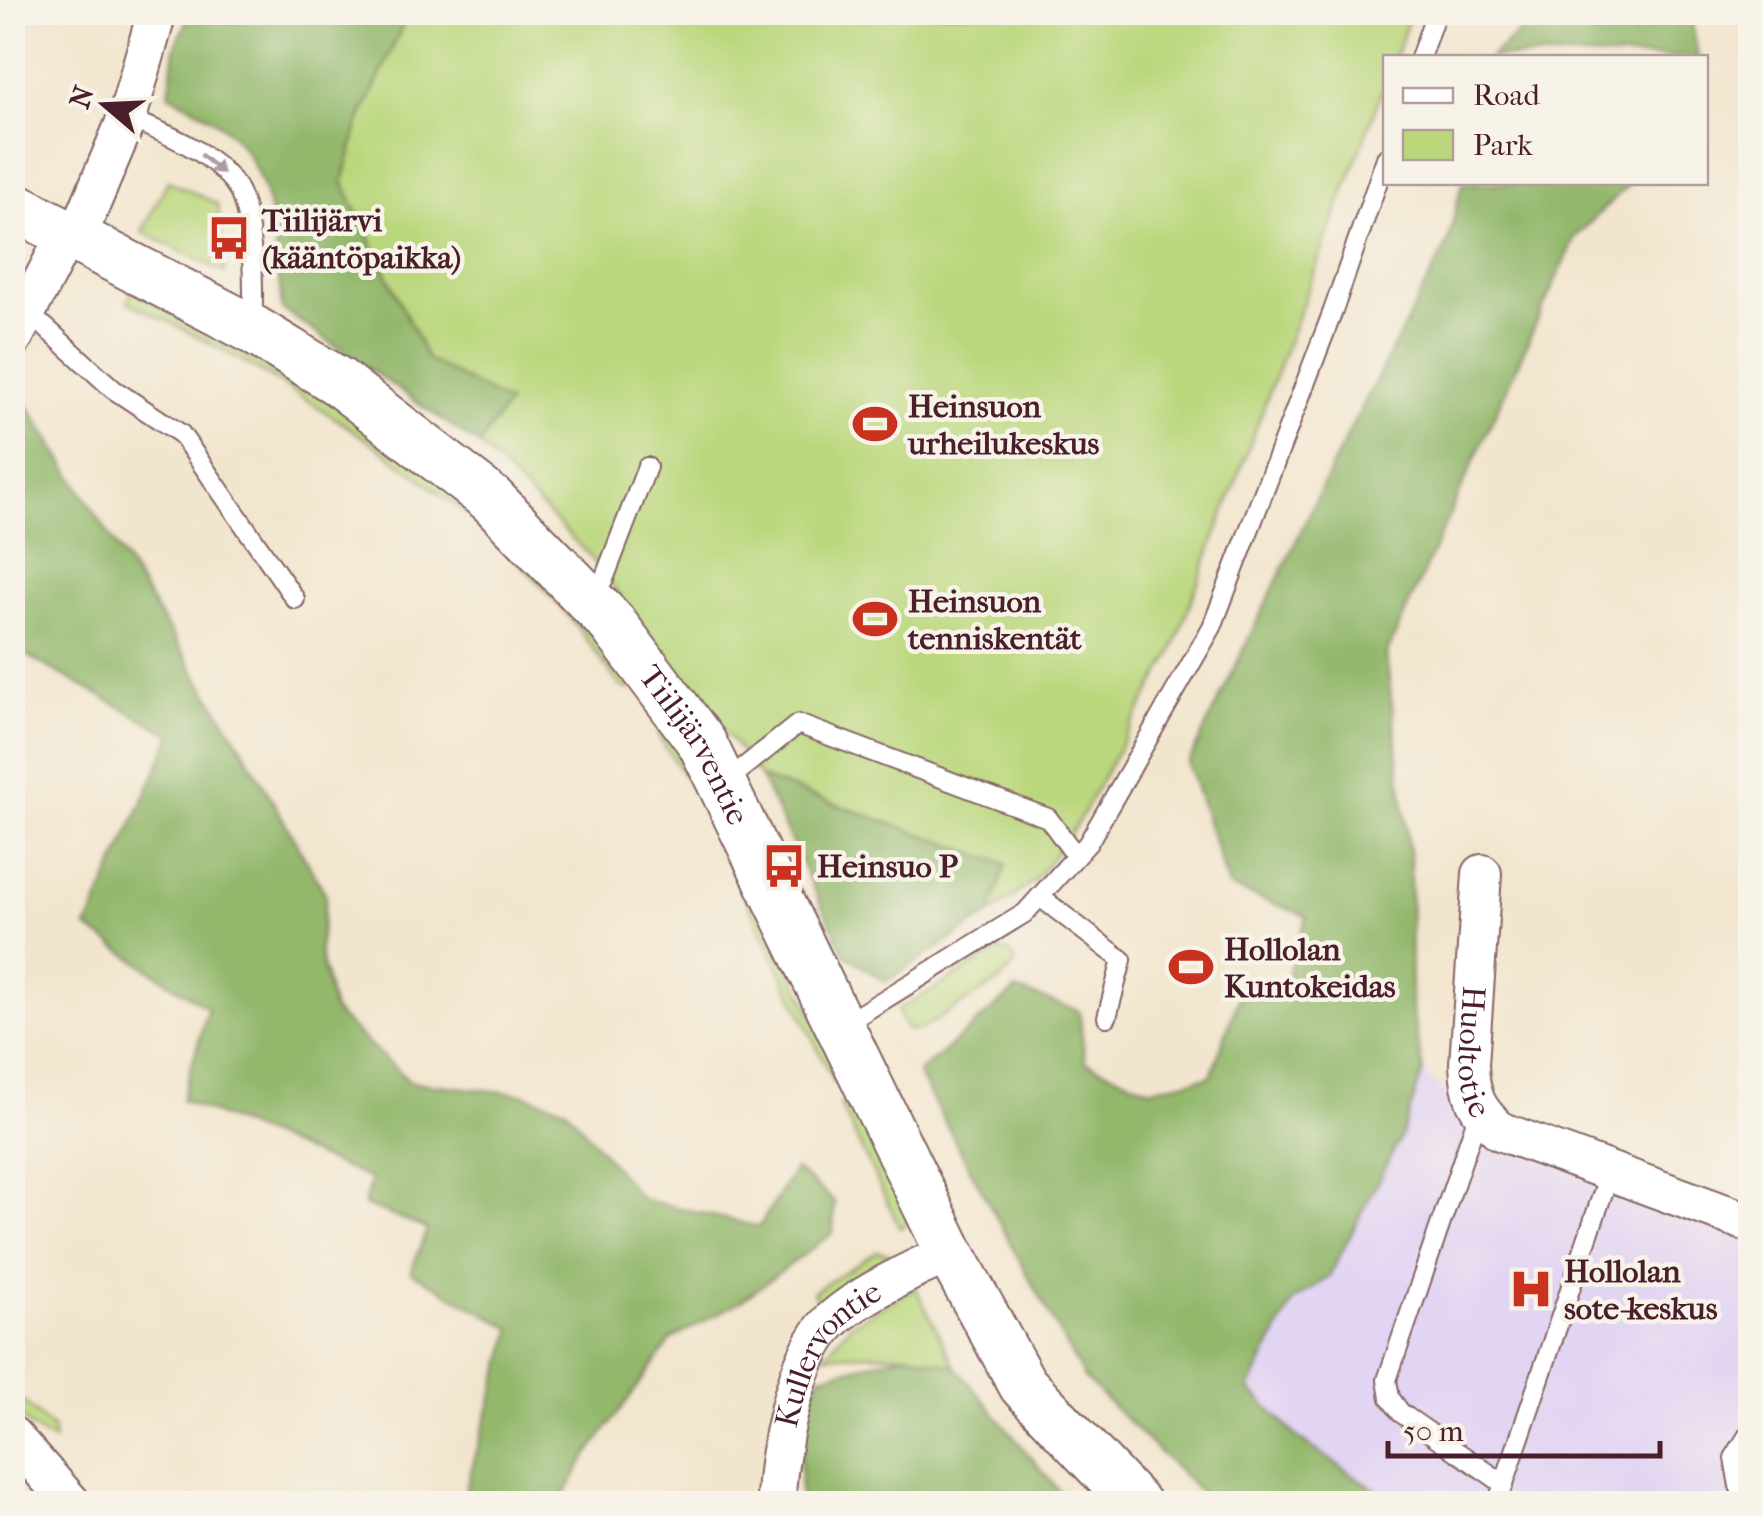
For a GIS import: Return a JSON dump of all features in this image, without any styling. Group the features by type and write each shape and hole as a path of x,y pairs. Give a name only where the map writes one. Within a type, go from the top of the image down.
{"street":[{"path":"17,320 73,235 127,118 157,12"},
{"name":"Tiilijärventie","path":"12,205 252,329 339,382 492,499 587,594 702,742 950,1254 1023,1385 1136,1504"},
{"name":"Huoltotie","path":"1482,874 1469,1064 1470,1090 1479,1112 1500,1132 1750,1223"},
{"name":"Kullervontie","path":"776,1504 776,1474 801,1373 829,1322 914,1268 950,1254"},
{"path":"12,1436 72,1504"}],"lane":[{"path":"1421,55 1436,12"},
{"path":"127,118 182,139 236,184 256,264 252,329"},
{"path":"841,1026 1025,914 1076,856 1140,757 1212,627 1383,166"},
{"path":"17,320 181,434 294,600"},
{"path":"587,594 604,579 647,467"},
{"path":"723,785 798,724 1048,818 1076,856"},
{"path":"1040,897 1122,960 1107,1018"},
{"path":"1479,1112 1387,1380 1390,1398 1401,1413 1504,1484"},
{"path":"1497,1504 1610,1172"},
{"path":"1750,1432 1734,1458 1739,1486 1750,1499"}],"shaded area":[{"name":"Hollolan sote-keskus","path":"1423,1071 1491,1141 1750,1234 1750,1503 1395,1503 1299,1439 1249,1389 1293,1301 1329,1277 1403,1132"}],"green space":[{"path":"191,12 408,13 358,125 343,182 427,359 508,403 479,445 282,309 269,207 251,160 217,122 169,94 175,48"},
{"path":"1543,12 1690,13 1698,55 1492,55"},
{"name":"Heinsuon urheilukeskus","path":"408,13 1411,13 1396,55 1383,55 1383,88 1171,655 1075,827 1034,881 990,914 1005,864 761,778 588,554 479,445 507,403 427,360 343,182 358,125"},
{"path":"168,181 218,204 225,273 142,232"},
{"path":"1462,185 1628,185 1575,237 1386,655 1410,860 1411,1005 1423,1071 1403,1132 1329,1277 1293,1301 1249,1389 1299,1439 1395,1503 1211,1503 1084,1378 918,1073 1016,990 1079,1011 1085,1062 1151,1089 1211,1076 1241,991 1279,1000 1307,916 1229,887 1188,764 1351,428 1448,243"},
{"path":"132,291 333,403 479,510 633,681 630,690 620,686 571,619 528,572 424,481 366,439 244,362 128,302"},
{"path":"18,390 243,749 326,895 319,951 333,1011 410,1082 522,1094 566,1108 641,1199 759,1227 795,1169 834,1201 833,1233 742,1300 672,1339 584,1460 560,1503 462,1503 512,1329 411,1272 427,1229 364,1205 371,1179 182,1100 208,1008 87,928 172,735 13,648 12,401"},
{"path":"661,724 673,730 843,1076 833,1081 700,801 659,737"},
{"path":"761,778 1006,864 990,914 886,982 845,954"},
{"path":"1001,950 1011,953 1016,964 998,982 920,1030 907,1030 897,1010"},
{"path":"852,1095 913,1218 900,1228 840,1105"},
{"path":"877,1251 894,1255 894,1260 821,1307 813,1292"},
{"path":"915,1287 955,1366 907,1354 825,1355 851,1324"},
{"path":"907,1354 955,1366 1069,1503 800,1504 801,1422 821,1376"},
{"path":"12,1391 52,1428 54,1441 34,1430 13,1409"}],"place":[{"name":"Tiilijärvi (kääntöpaikka)","path":"229,238"},
{"name":"Heinsuon urheilukeskus","path":"875,424"},
{"name":"Heinsuon tenniskentät","path":"875,619"},
{"name":"Heinsuo P","path":"784,866"},
{"name":"Hollolan Kuntokeidas","path":"1191,967"},
{"name":"Hollolan sote-keskus","path":"1531,1289"}]}
